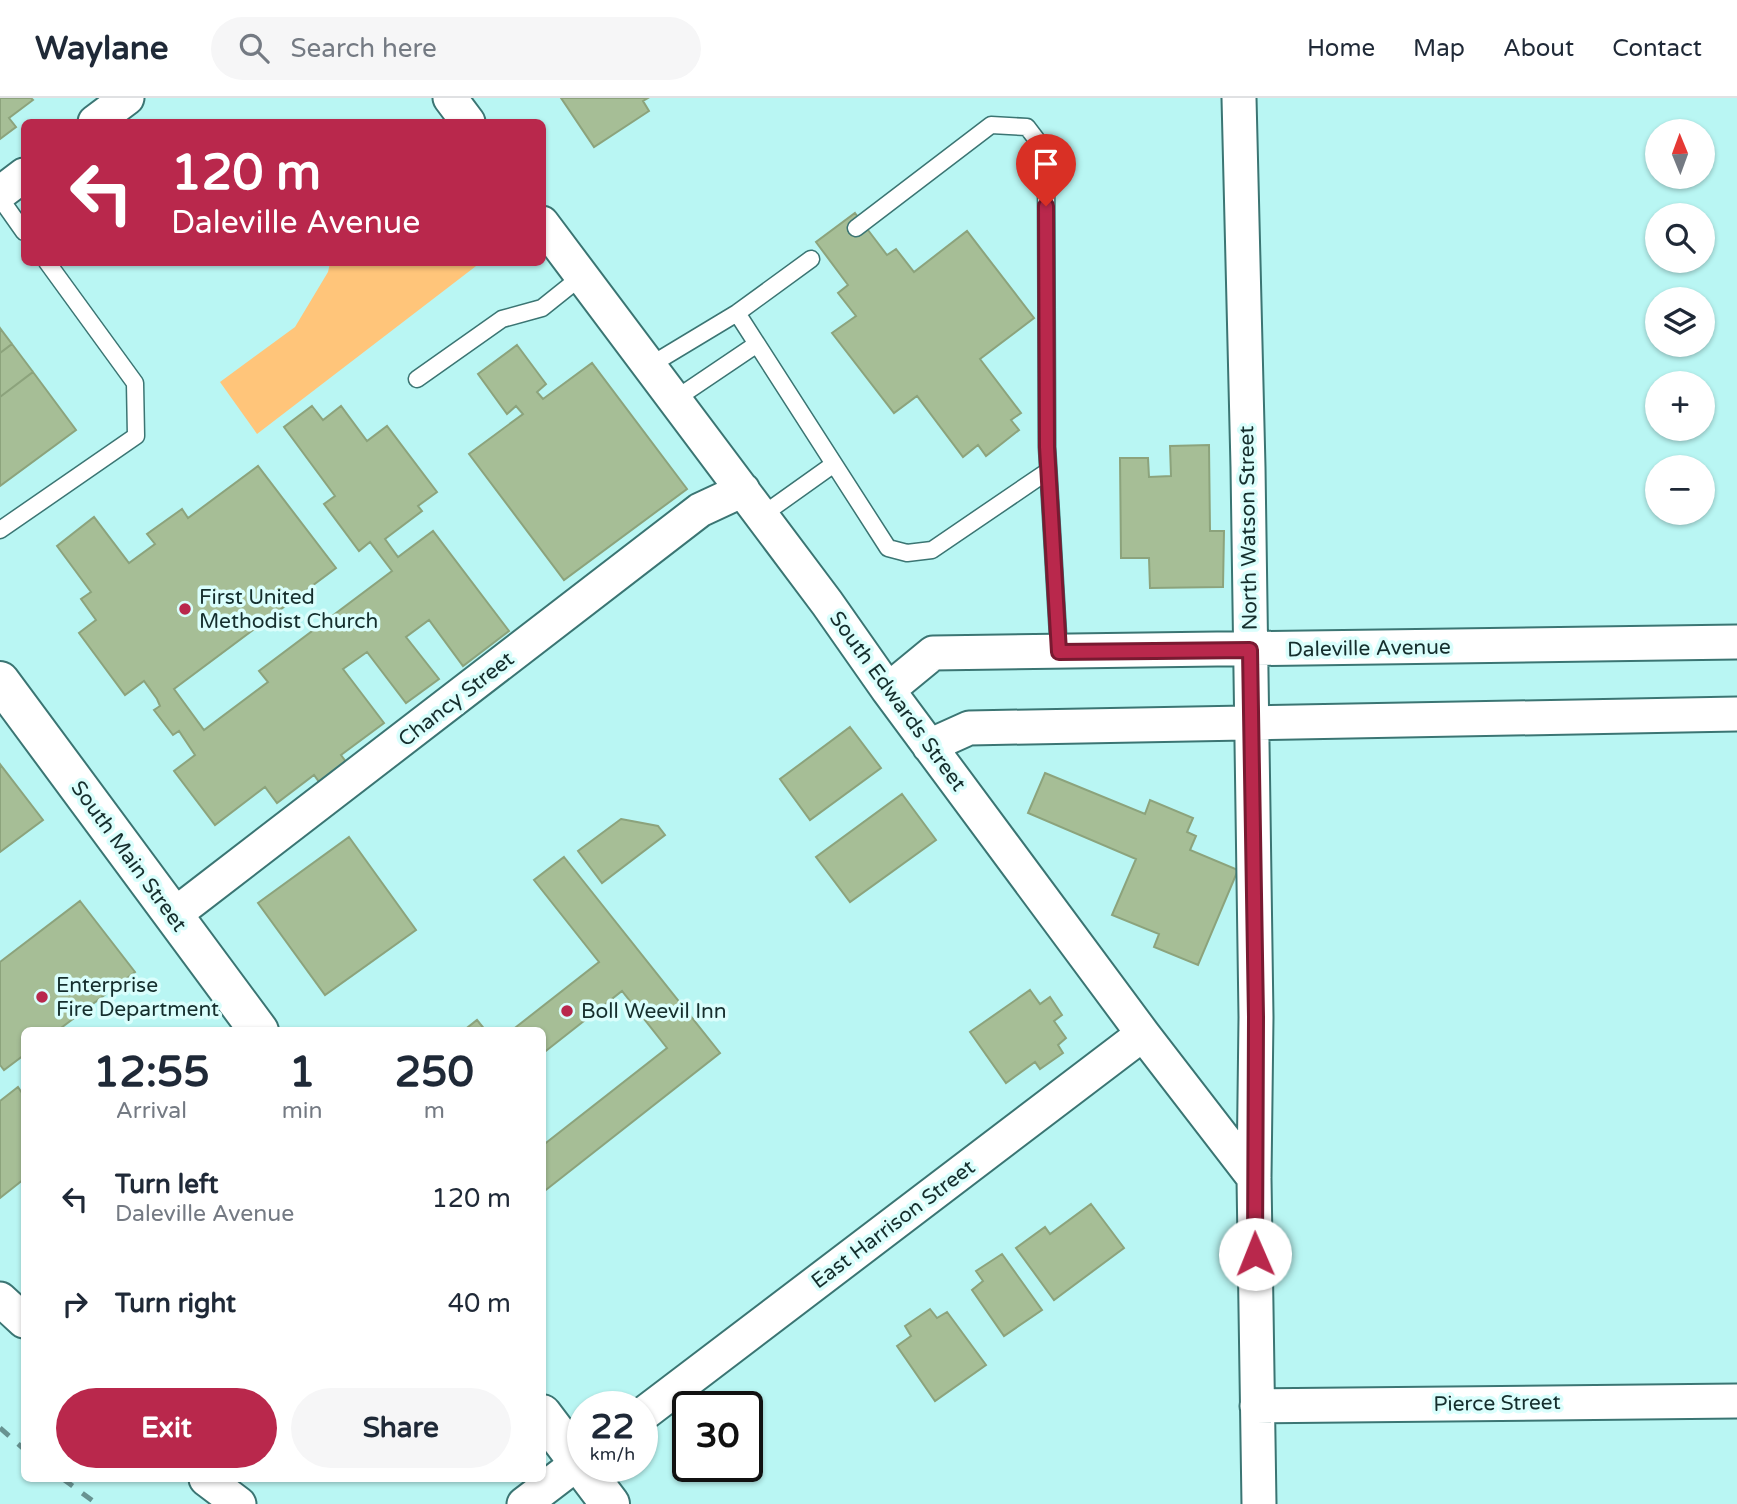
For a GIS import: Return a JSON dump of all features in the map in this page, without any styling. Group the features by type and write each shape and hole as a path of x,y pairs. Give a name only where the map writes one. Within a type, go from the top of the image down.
{"main road":[{"name":"South Main Street","path":"0,681 256,1027"},
{"path":"546,1418 567,1444"},
{"path":"595,1482 610,1504"}],"street":[{"path":"98,119 127,98"},
{"path":"450,98 466,119"},
{"name":"North Watson Street","path":"1239,98 1256,1017 1254,1178 1259,1504"},
{"path":"0,193 21,177"},
{"name":"South Edwards Street","path":"546,228 827,603 929,746 1143,1034 1254,1178"},
{"name":"Chancy Street","path":"174,915 700,510 752,503"},
{"name":"Daleville Avenue","path":"888,690 933,653 1737,642"},
{"path":"929,746 969,728 1737,714"},
{"name":"East Harrison Street","path":"658,1403 1143,1034"},
{"path":"0,1299 21,1318"},
{"name":"Pierce Street","path":"1257,1406 1737,1401"},
{"path":"524,1504 567,1472"},
{"path":"210,1482 239,1504"}],"lane":[{"path":"856,228 991,125 1027,127 1046,152 1048,471 1059,652"},
{"path":"0,198 21,228"},
{"path":"649,366 737,313 811,259"},
{"path":"0,530 136,436 135,383 50,266"},
{"path":"417,379 502,319 542,307 582,276"},
{"path":"737,313 888,548 907,553 932,550 1048,471"},
{"path":"674,400 757,344"},
{"path":"752,503 834,464"}],"shaded area":[{"path":"329,266 476,266 257,434 220,382 295,327"}],"building":[{"path":"0,98 33,100 9,118 16,127 0,139"},
{"path":"561,98 648,98 643,101 649,111 594,147"},
{"path":"855,213 887,255 896,249 914,272 967,231 1034,318 980,359 1021,413 1011,420 1019,430 986,456 978,445 963,457 917,396 894,413 832,333 856,316 838,293 848,285 816,242"},
{"path":"0,328 12,344 0,353"},
{"path":"12,344 33,372 0,397 0,353"},
{"path":"517,345 546,384 537,392 543,399 592,363 687,489 564,580 469,454 523,414 516,406 507,414 478,374"},
{"path":"33,372 76,430 0,486 0,397"},
{"name":"First United Methodist Church","path":"312,406 323,420 341,406 367,441 387,426 437,492 418,506 422,511 385,539 398,557 433,531 509,631 463,666 429,620 406,637 439,679 406,703 367,652 343,669 384,723 341,755 349,766 322,786 314,775 277,803 265,787 215,825 174,771 195,755 179,731 173,735 154,710 160,706 157,699 144,681 125,695 79,633 96,620 81,599 91,592 57,546 94,517 129,563 155,544 147,534 182,509 188,518 258,466 336,568 174,689 204,730 268,682 259,671 392,571 370,542 359,551 324,504 335,496 284,427"},
{"path":"1209,445 1210,531 1224,531 1223,587 1150,588 1149,558 1121,558 1120,458 1148,458 1149,477 1171,476 1170,446"},
{"path":"850,727 881,768 810,820 780,779"},
{"path":"0,764 43,820 0,852"},
{"path":"1045,773 1145,814 1150,800 1193,818 1187,832 1196,836 1190,850 1238,870 1198,965 1154,947 1159,934 1112,915 1136,859 1028,813"},
{"path":"902,794 936,840 850,902 816,857"},
{"path":"621,819 658,826 665,835 602,883 578,851"},
{"path":"349,837 416,930 325,995 258,903"},
{"name":"Boll Weevil Inn","path":"564,857 720,1053 546,1190 546,1143 667,1048 622,991 546,1051 546,1027 516,1027 599,962 534,880"},
{"path":"80,901 135,972 62,1027 21,1027 21,1057 4,1070 0,1065 0,962"},
{"path":"1030,990 1040,1004 1050,997 1062,1015 1054,1021 1066,1038 1058,1045 1063,1053 1040,1069 1035,1062 1006,1083 970,1032"},
{"path":"477,1020 483,1027 468,1027"},
{"path":"18,1087 21,1092 21,1181 0,1198 0,1101"},
{"path":"1091,1204 1124,1248 1054,1300 1016,1248 1045,1227 1050,1234"},
{"path":"1002,1254 1042,1310 1004,1336 972,1290 983,1281 976,1271"},
{"path":"930,1309 937,1318 947,1312 986,1365 935,1401 897,1346 911,1336 905,1326"}],"railway":[{"path":"0,1428 21,1446"},
{"path":"67,1482 97,1504"}],"place":[{"name":"First United Methodist Church","path":"185,609"},
{"name":"Enterprise Fire Department","path":"42,997"},
{"name":"Boll Weevil Inn","path":"567,1011"}],"route":[{"path":"1046,206 1047,447 1059,652 1250,650 1256,1017 1255,1254"}]}
